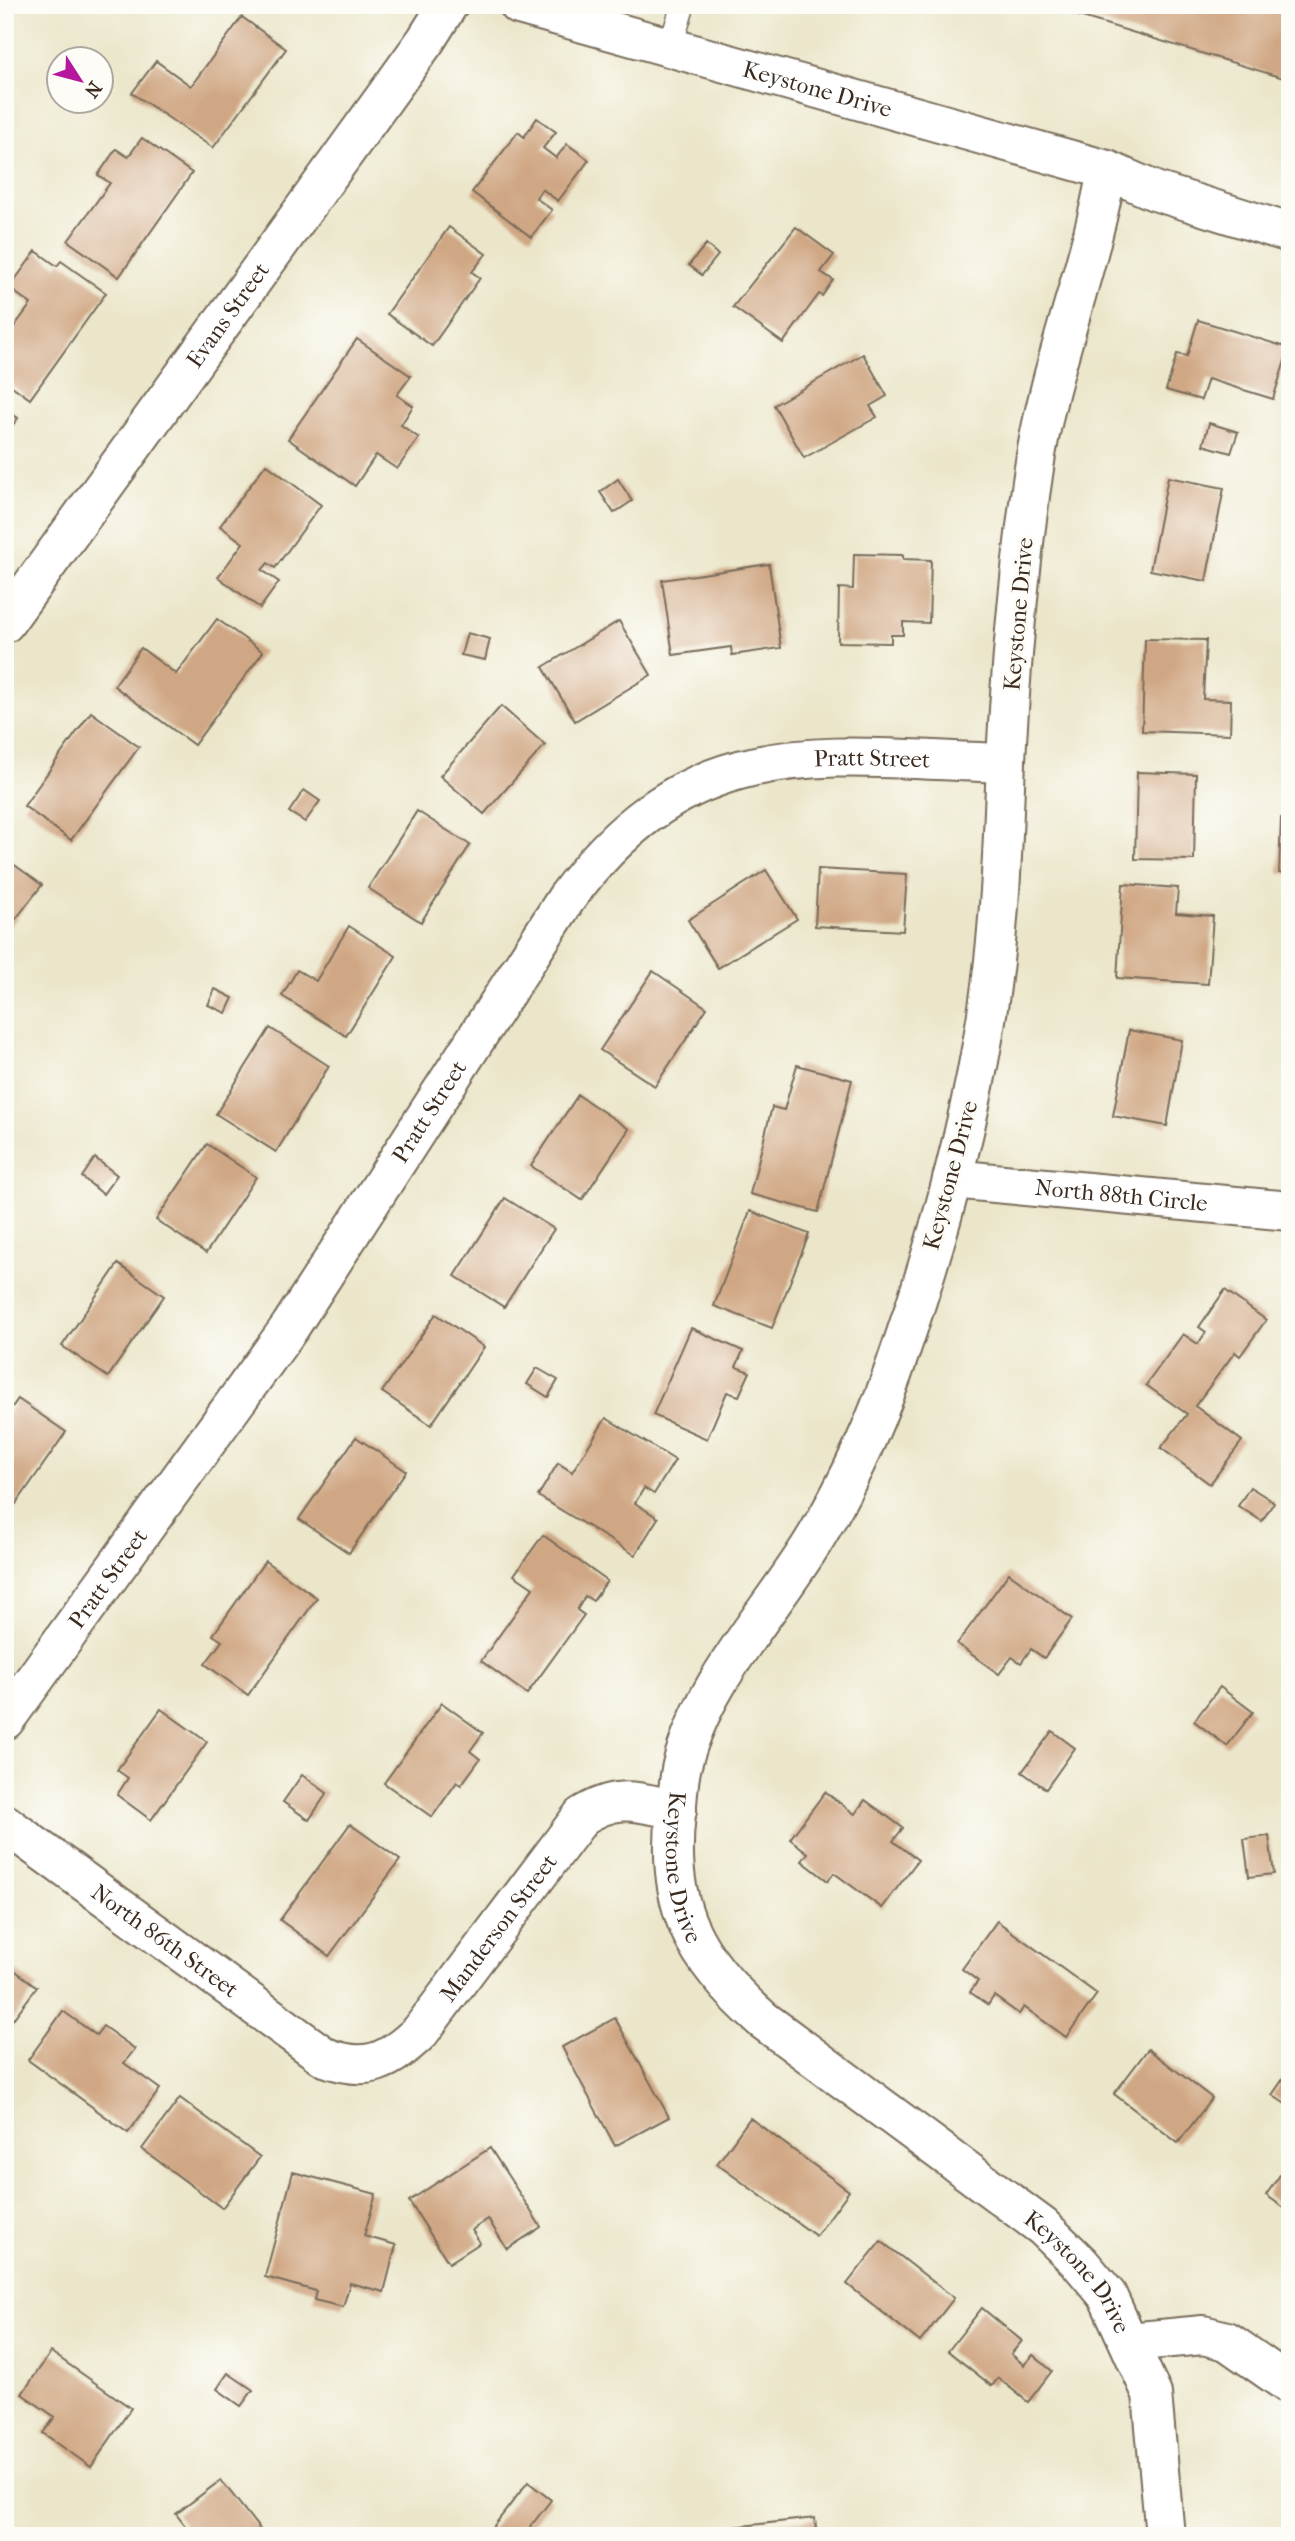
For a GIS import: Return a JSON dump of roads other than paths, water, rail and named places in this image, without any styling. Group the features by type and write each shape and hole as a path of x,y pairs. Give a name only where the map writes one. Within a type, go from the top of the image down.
{"street":[{"name":"Evans Street","path":"5,623 410,63 448,5"},
{"name":"Keystone Drive","path":"519,5 1107,170 1097,228 1058,354 1033,470 1016,610 1006,763 1004,864 991,988 975,1080 952,1179 901,1350 866,1440 817,1536 735,1656 703,1710 681,1766 672,1847 673,1874 682,1916 702,1955 734,1994 763,2020 1043,2227 1107,2294 1152,2394 1165,2536"},
{"path":"1107,170 1155,191 1290,233"},
{"name":"Pratt Street","path":"5,1720 290,1327 566,899 591,865 618,836 663,801 705,780 765,763 831,757 1006,763"},
{"name":"North 88th Circle","path":"952,1179 1290,1211"},
{"name":"Manderson Street","path":"325,2057 344,2064 368,2065 395,2056 420,2032 582,1816 604,1802 621,1799 677,1810"},
{"name":"North 86th Street","path":"5,1824 325,2057"},
{"path":"1129,2342 1203,2335 1227,2341 1290,2385"}],"lane":[{"path":"670,48 682,5"}]}
